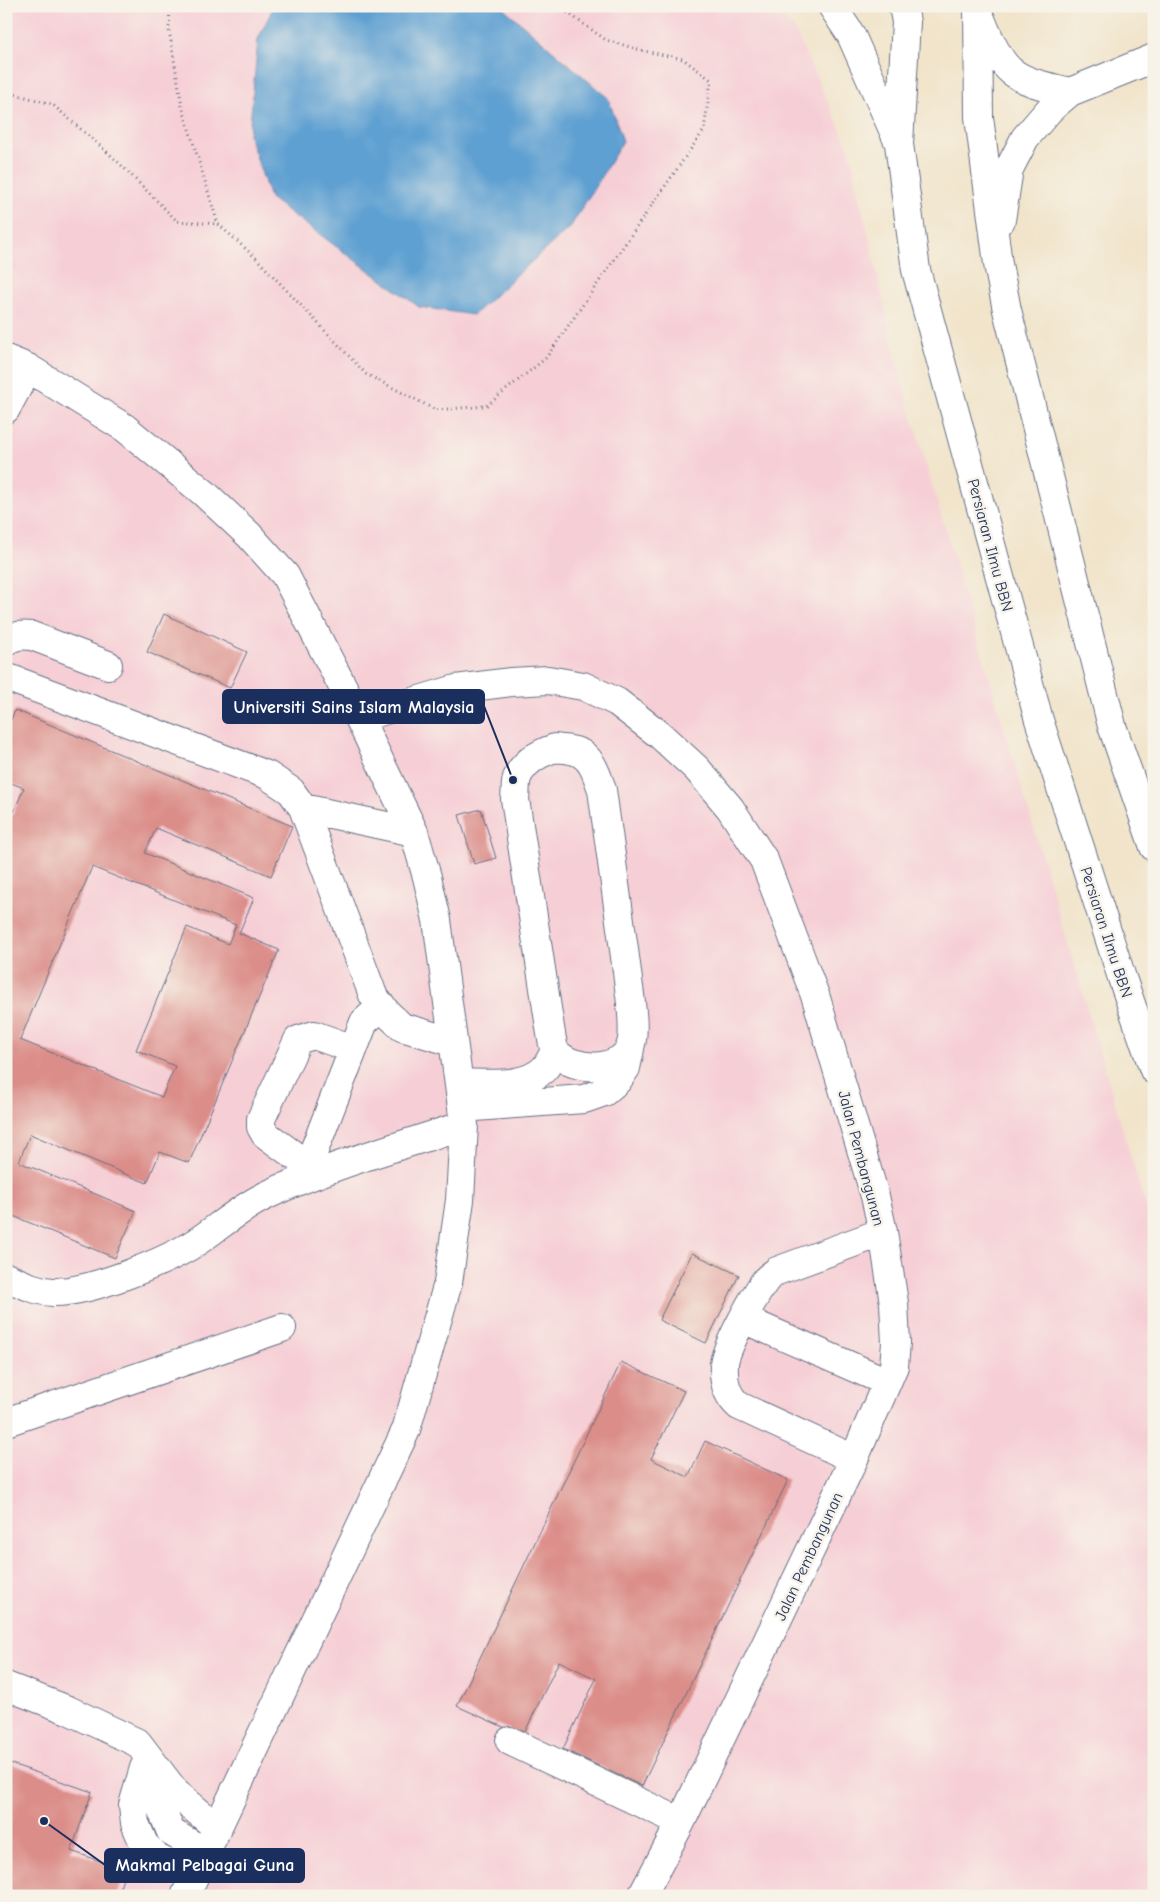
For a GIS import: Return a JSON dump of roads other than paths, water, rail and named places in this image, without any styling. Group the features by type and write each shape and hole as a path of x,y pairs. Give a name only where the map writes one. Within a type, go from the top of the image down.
{"street":[{"path":"832,6 851,35 899,144"},
{"name":"Persiaran Ilmu BBN","path":"903,6 906,22 899,144 916,270 1038,720 1154,1070"},
{"path":"978,9 990,41 1010,70 1030,82 1070,92"},
{"path":"978,9 979,117 998,264 1007,310 1112,726 1154,847"},
{"path":"998,264 1002,208 1009,169 1026,138 1050,109 1070,92 1154,58"},
{"path":"6,409 17,364 125,428 204,493 249,535 285,575 359,718 414,832 437,920 462,1105 460,1200 448,1283 406,1430 216,1827 190,1886 157,1858 144,1844 135,1823 133,1805 141,1756"},
{"path":"6,641 12,636 32,636 108,665"},
{"path":"6,677 267,775 291,791 303,808 373,995 387,1013 402,1027 453,1042"},
{"name":"Jalan Pembangunan","path":"359,718 456,689 512,682 548,680 582,686 617,702 660,735 697,769 730,808 764,860 816,998 875,1196 883,1232 894,1303 896,1343 894,1366 854,1459 682,1822 642,1896"},
{"path":"462,1105 584,1099 604,1092 618,1080 626,1068 631,1045 630,1002 602,790 596,770 588,759 576,751 555,748 539,754 526,764 517,778 516,799 555,1051 565,1060 593,1066 612,1064 625,1056 631,1045"},
{"path":"303,808 414,832"},
{"path":"1122,978 1154,1028"},
{"path":"313,1170 353,1049 364,1022 382,1006"},
{"path":"313,1170 265,1134 261,1127 261,1119 298,1040 314,1035 353,1049"},
{"path":"6,1277 33,1289 53,1292 70,1291 112,1279 173,1256 198,1241 238,1210 313,1170 511,1082 527,1080 546,1067 555,1051"},
{"path":"854,1459 740,1406 732,1399 726,1388 724,1362 743,1319 766,1280 777,1271 883,1232"},
{"path":"743,1319 887,1382"},
{"path":"6,1422 282,1328"},
{"path":"6,1686 68,1710 141,1756 176,1793 216,1827"},
{"path":"510,1741 682,1822"},
{"path":"141,1756 171,1832 205,1852"}],"water":[{"path":"274,6 501,6 608,98 623,141 571,226 473,315 419,307 270,198 249,135 258,39"}],"place":[{"name":"Universiti Sains Islam Malaysia","path":"513,780"},
{"name":"Makmal Pelbagai Guna","path":"44,1821"}]}
